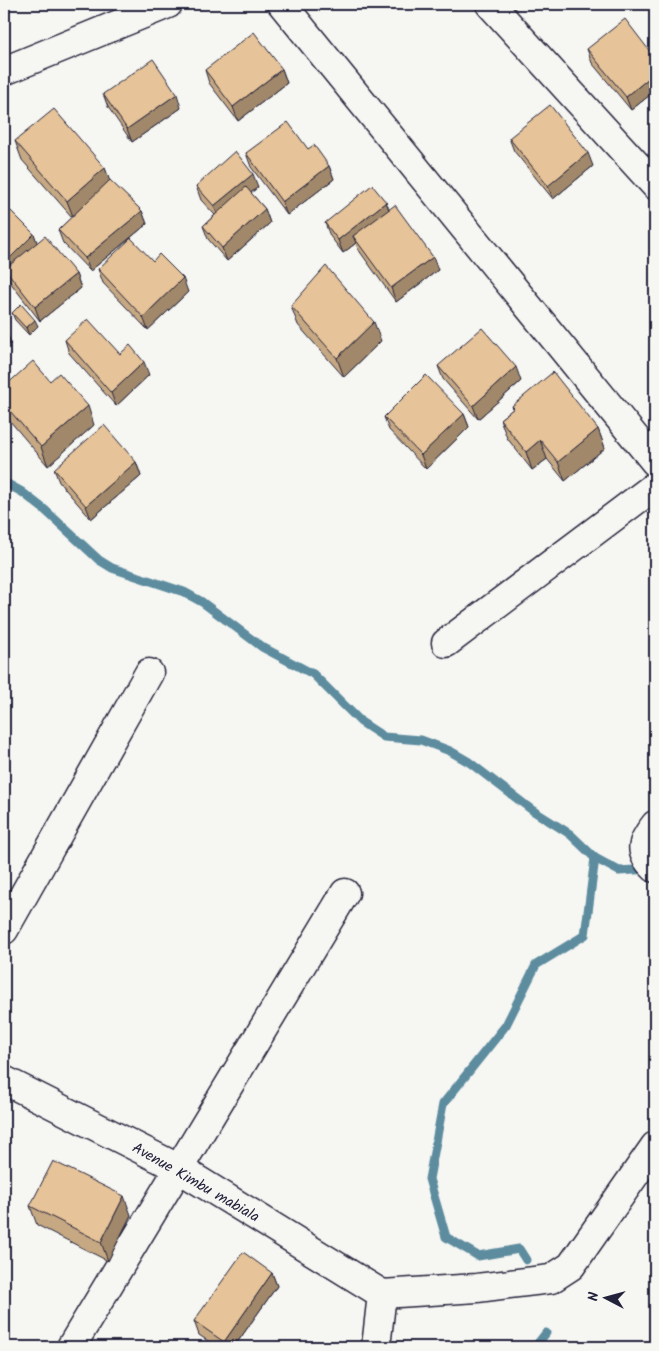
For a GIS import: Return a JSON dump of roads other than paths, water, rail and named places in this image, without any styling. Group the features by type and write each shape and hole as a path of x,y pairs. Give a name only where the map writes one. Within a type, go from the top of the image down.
{"street":[{"path":"4,71 168,4"},
{"path":"282,4 655,462"},
{"path":"490,4 655,185"},
{"path":"446,643 655,486"},
{"path":"4,930 149,673"},
{"path":"655,825 645,838 643,850 646,859 655,868"},
{"path":"71,1347 345,893"},
{"name":"Avenue Kimbu mabiala","path":"4,1080 178,1168 382,1294"},
{"path":"376,1347 382,1294 477,1288 551,1279 571,1266 655,1146"}],"waterway":[{"path":"4,482 22,492 45,510 99,560 112,568 184,592 202,602 262,647 313,674 361,722 384,737 421,740 450,751 469,762 532,810 570,834 595,858 619,871 650,869"},
{"path":"526,1260 519,1249 478,1256 446,1237 429,1179 443,1104 506,1025 536,965 585,935 595,858"},
{"path":"535,1347 546,1333"}]}
